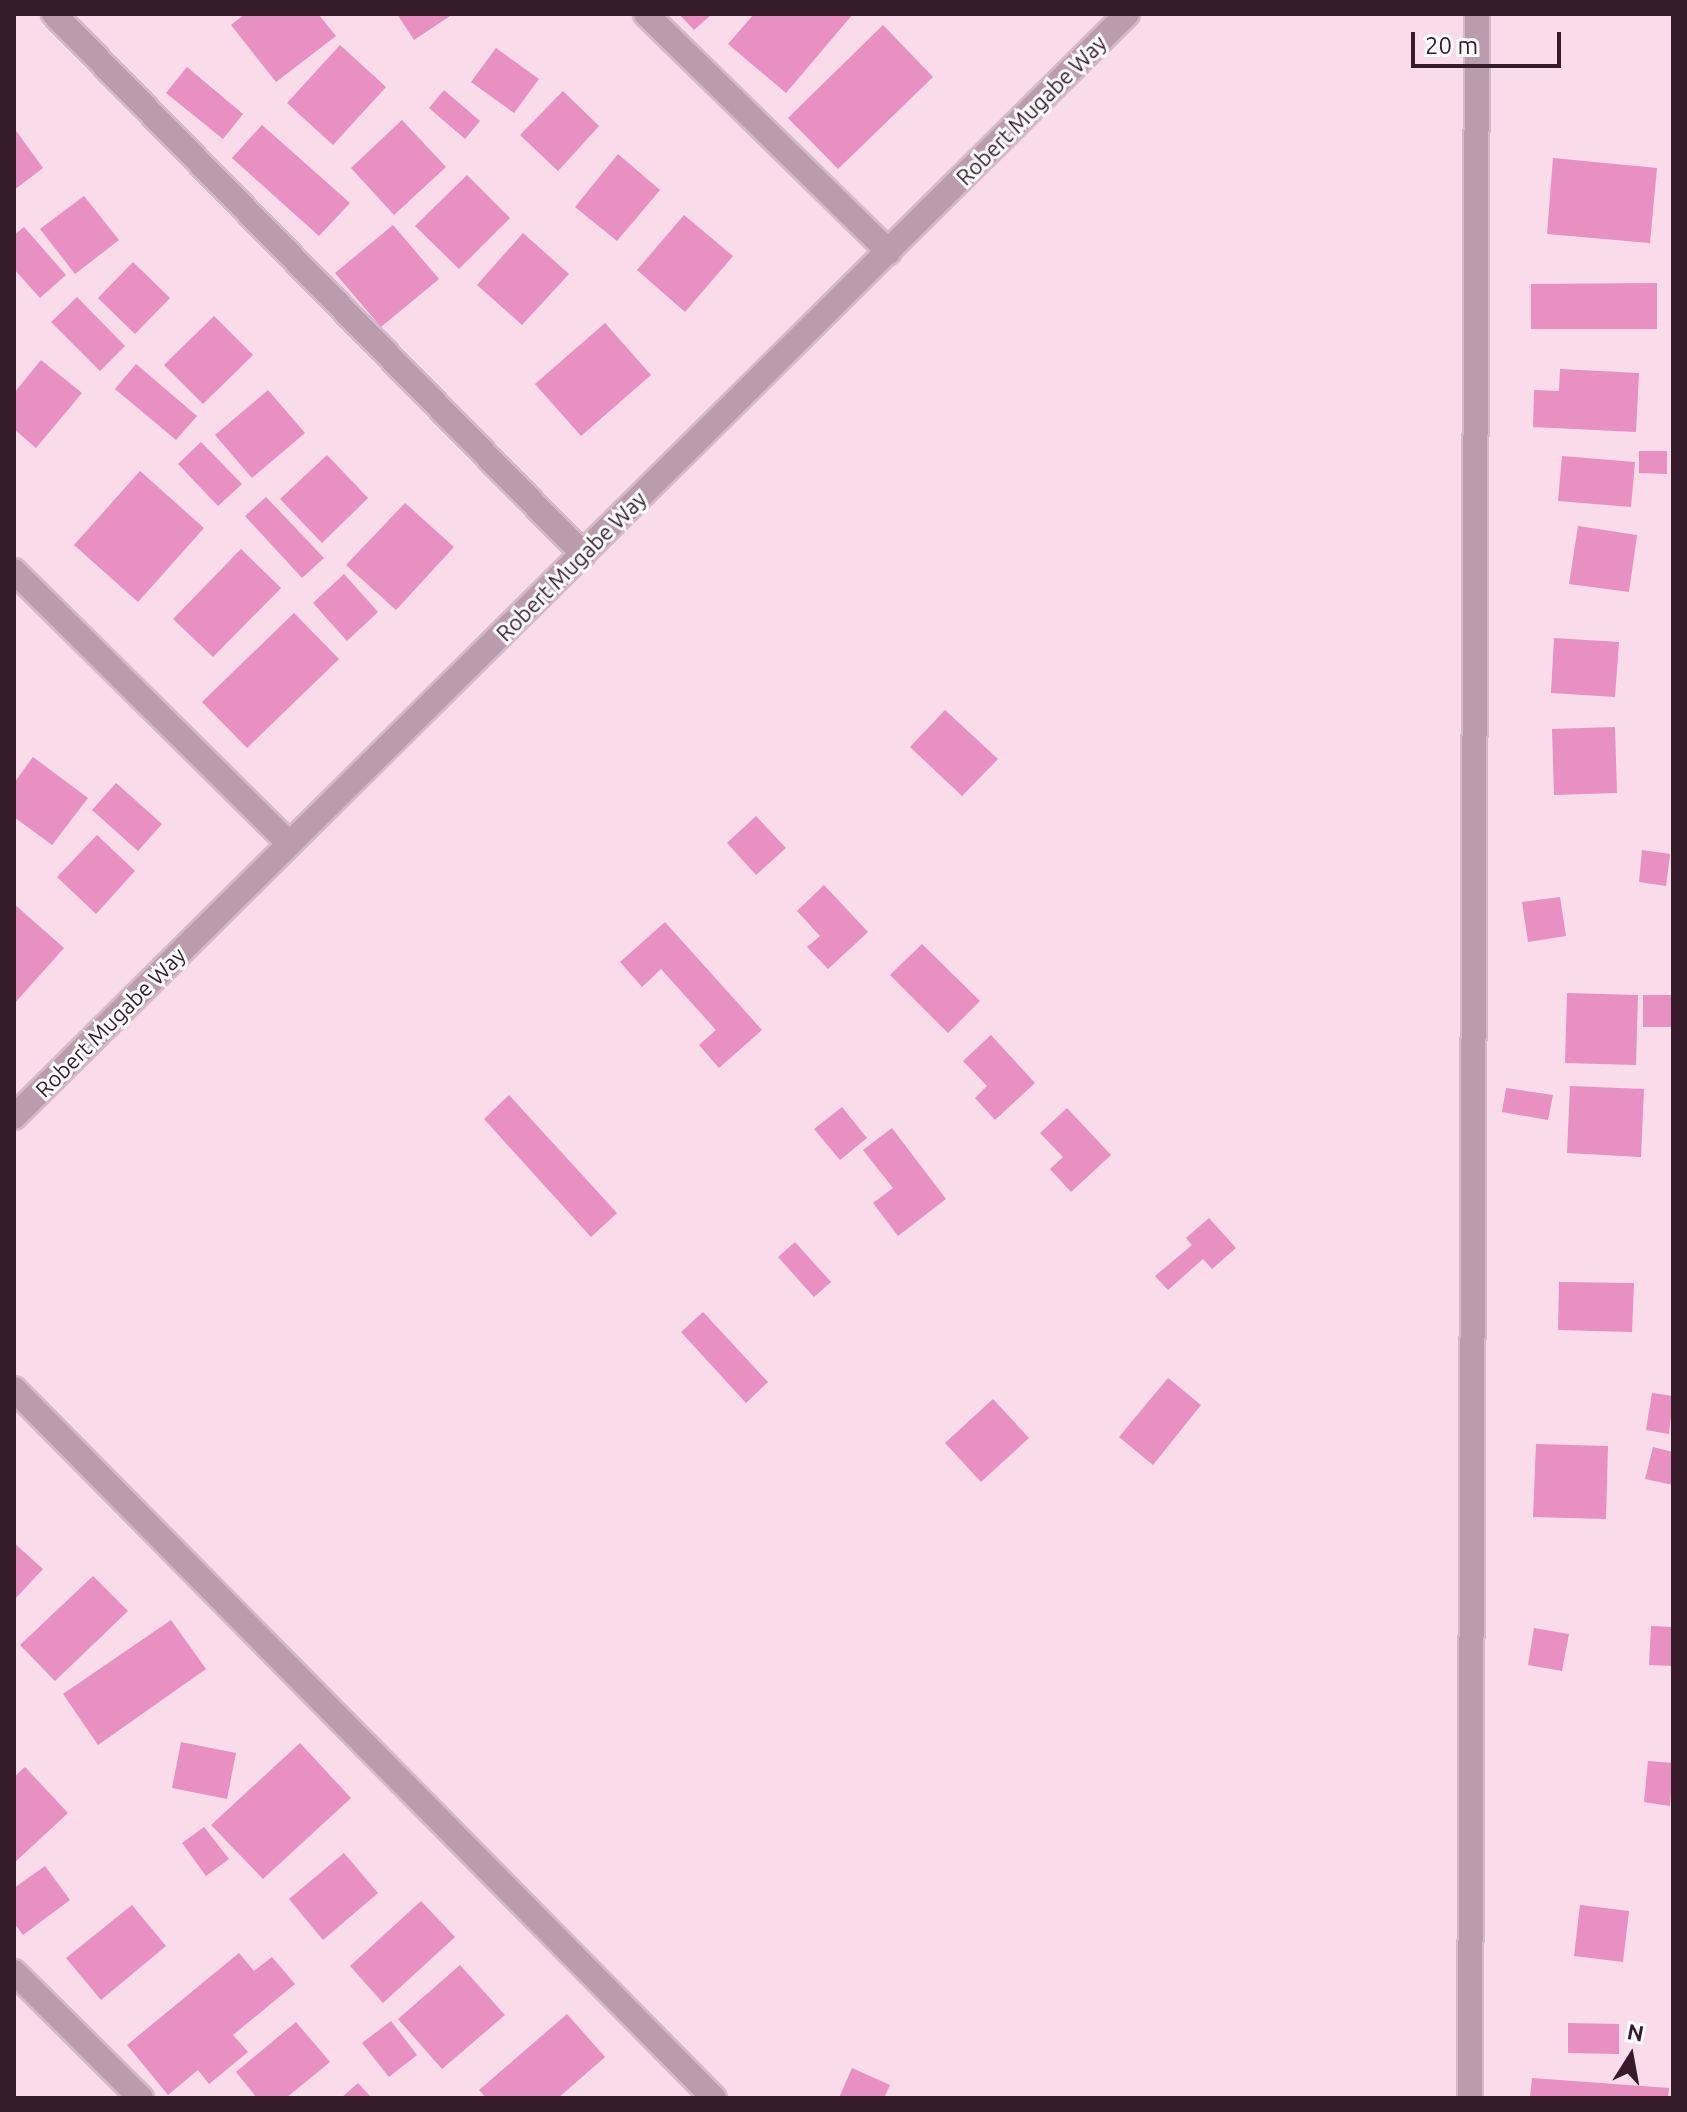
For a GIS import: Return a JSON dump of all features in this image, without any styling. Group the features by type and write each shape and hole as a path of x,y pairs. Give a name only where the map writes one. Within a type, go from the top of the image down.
{"street":[{"path":"54,14 583,554"},
{"path":"646,14 889,252"},
{"name":"Robert Mugabe Way","path":"14,1117 1127,14"},
{"path":"1470,2098 1477,14"},
{"path":"14,571 289,843"},
{"path":"14,1389 714,2098"},
{"path":"14,1972 141,2098"}],"building":[{"path":"245,14 318,14 336,36 276,82 231,25"},
{"path":"397,14 453,14 414,40"},
{"path":"679,14 712,14 694,30"},
{"path":"754,14 853,14 786,93 728,44"},
{"path":"883,25 933,77 838,169 788,118"},
{"path":"340,45 386,87 333,145 287,103"},
{"path":"496,48 539,79 514,113 471,82"},
{"path":"187,67 243,114 223,139 166,93"},
{"path":"444,90 480,121 465,139 429,108"},
{"path":"563,91 599,126 558,171 520,135"},
{"path":"402,120 446,167 394,215 351,168"},
{"path":"262,125 350,203 319,236 232,158"},
{"path":"14,128 43,168 14,190"},
{"path":"618,154 660,190 617,241 575,207"},
{"path":"1553,158 1657,168 1650,243 1547,234"},
{"path":"467,175 510,218 459,269 415,226"},
{"path":"84,196 119,240 75,274 40,229"},
{"path":"684,215 733,256 685,312 637,270"},
{"path":"393,225 439,279 381,327 335,273"},
{"path":"24,227 66,275 40,298 14,269 14,235"},
{"path":"523,233 569,274 522,325 477,285"},
{"path":"133,262 170,298 135,334 98,298"},
{"path":"1657,283 1657,329 1531,329 1531,284"},
{"path":"77,297 125,346 100,371 51,322"},
{"path":"214,316 253,355 203,404 164,365"},
{"path":"605,323 651,375 581,436 535,384"},
{"path":"41,360 82,393 36,448 14,429 14,393"},
{"path":"136,364 197,416 176,440 115,389"},
{"path":"1560,369 1639,373 1636,432 1533,427 1534,390 1559,391"},
{"path":"268,390 305,433 252,478 215,435"},
{"path":"201,442 242,484 218,506 178,464"},
{"path":"1639,451 1667,451 1667,474 1639,473"},
{"path":"327,455 368,498 322,543 280,499"},
{"path":"1562,456 1635,462 1631,507 1558,501"},
{"path":"140,471 204,528 138,602 74,545"},
{"path":"266,497 324,558 302,578 245,516"},
{"path":"405,503 454,547 396,610 346,565"},
{"path":"1578,526 1637,535 1629,592 1569,584"},
{"path":"241,549 281,588 213,657 173,619"},
{"path":"344,574 378,612 347,641 313,603"},
{"path":"294,613 339,659 247,748 202,702"},
{"path":"1554,638 1619,642 1615,697 1551,693"},
{"path":"945,710 998,759 962,796 910,747"},
{"path":"1615,727 1617,793 1554,795 1552,729"},
{"path":"33,757 88,798 52,845 14,817 14,783"},
{"path":"116,783 162,824 138,851 92,810"},
{"path":"756,816 786,848 756,875 727,843"},
{"path":"97,835 135,871 96,914 57,877"},
{"path":"1642,850 1670,854 1666,886 1639,882"},
{"path":"824,885 868,932 828,969 807,947 820,936 797,911"},
{"path":"1560,897 1566,936 1528,942 1522,902"},
{"path":"14,904 64,948 14,1004"},
{"path":"665,922 762,1030 719,1068 699,1045 716,1030 661,969 642,987 620,962"},
{"path":"922,944 980,1001 948,1033 890,975"},
{"path":"1567,993 1638,995 1636,1065 1565,1063"},
{"path":"1643,995 1673,995 1673,1027 1643,1027"},
{"path":"991,1035 1035,1083 995,1120 975,1098 987,1086 963,1061"},
{"path":"1570,1086 1644,1089 1641,1157 1567,1153"},
{"path":"1506,1088 1553,1095 1548,1120 1502,1112"},
{"path":"509,1095 617,1213 591,1237 484,1119"},
{"path":"842,1107 867,1138 840,1160 814,1129"},
{"path":"1067,1108 1111,1155 1071,1192 1050,1169 1063,1157 1040,1133"},
{"path":"892,1128 946,1199 898,1236 873,1203 893,1188 863,1150"},
{"path":"1209,1218 1236,1248 1212,1269 1203,1259 1168,1290 1155,1276 1192,1245 1186,1238"},
{"path":"795,1242 831,1282 814,1297 778,1257"},
{"path":"1559,1282 1634,1283 1632,1332 1558,1330"},
{"path":"703,1312 768,1382 746,1403 681,1332"},
{"path":"1168,1378 1201,1405 1153,1465 1119,1437"},
{"path":"1652,1393 1673,1396 1669,1434 1646,1430"},
{"path":"993,1399 1029,1438 981,1482 945,1443"},
{"path":"1536,1444 1608,1446 1606,1519 1533,1517"},
{"path":"1653,1447 1673,1452 1673,1485 1645,1479"},
{"path":"14,1543 43,1569 14,1600"},
{"path":"93,1576 128,1611 55,1681 20,1645"},
{"path":"171,1620 206,1669 98,1745 63,1694"},
{"path":"1651,1626 1673,1627 1673,1666 1649,1665"},
{"path":"1534,1628 1569,1634 1562,1671 1528,1665"},
{"path":"181,1742 236,1753 227,1799 172,1788"},
{"path":"300,1743 351,1798 263,1879 211,1825"},
{"path":"1648,1761 1673,1763 1670,1806 1644,1802"},
{"path":"25,1767 68,1813 14,1863 14,1777"},
{"path":"204,1827 229,1859 206,1876 182,1843"},
{"path":"344,1853 378,1893 323,1940 289,1899"},
{"path":"45,1866 70,1900 23,1935 14,1923 14,1888"},
{"path":"421,1901 455,1937 383,2003 350,1966"},
{"path":"132,1905 166,1946 101,2000 66,1958"},
{"path":"1580,1905 1629,1911 1623,1962 1574,1956"},
{"path":"239,1953 254,1971 272,1957 295,1984 233,2035 248,2052 209,2084 198,2070 168,2095 127,2045"},
{"path":"460,1965 505,2015 442,2069 398,2019"},
{"path":"567,2014 605,2057 558,2098 486,2098 479,2090"},
{"path":"391,2021 417,2055 389,2077 362,2043"},
{"path":"296,2022 330,2062 286,2098 257,2098 236,2072"},
{"path":"1568,2023 1619,2024 1619,2054 1568,2053"},
{"path":"852,2068 890,2085 884,2098 839,2098"},
{"path":"1532,2078 1669,2088 1668,2098 1530,2098"},
{"path":"358,2083 372,2098 341,2098"}]}
